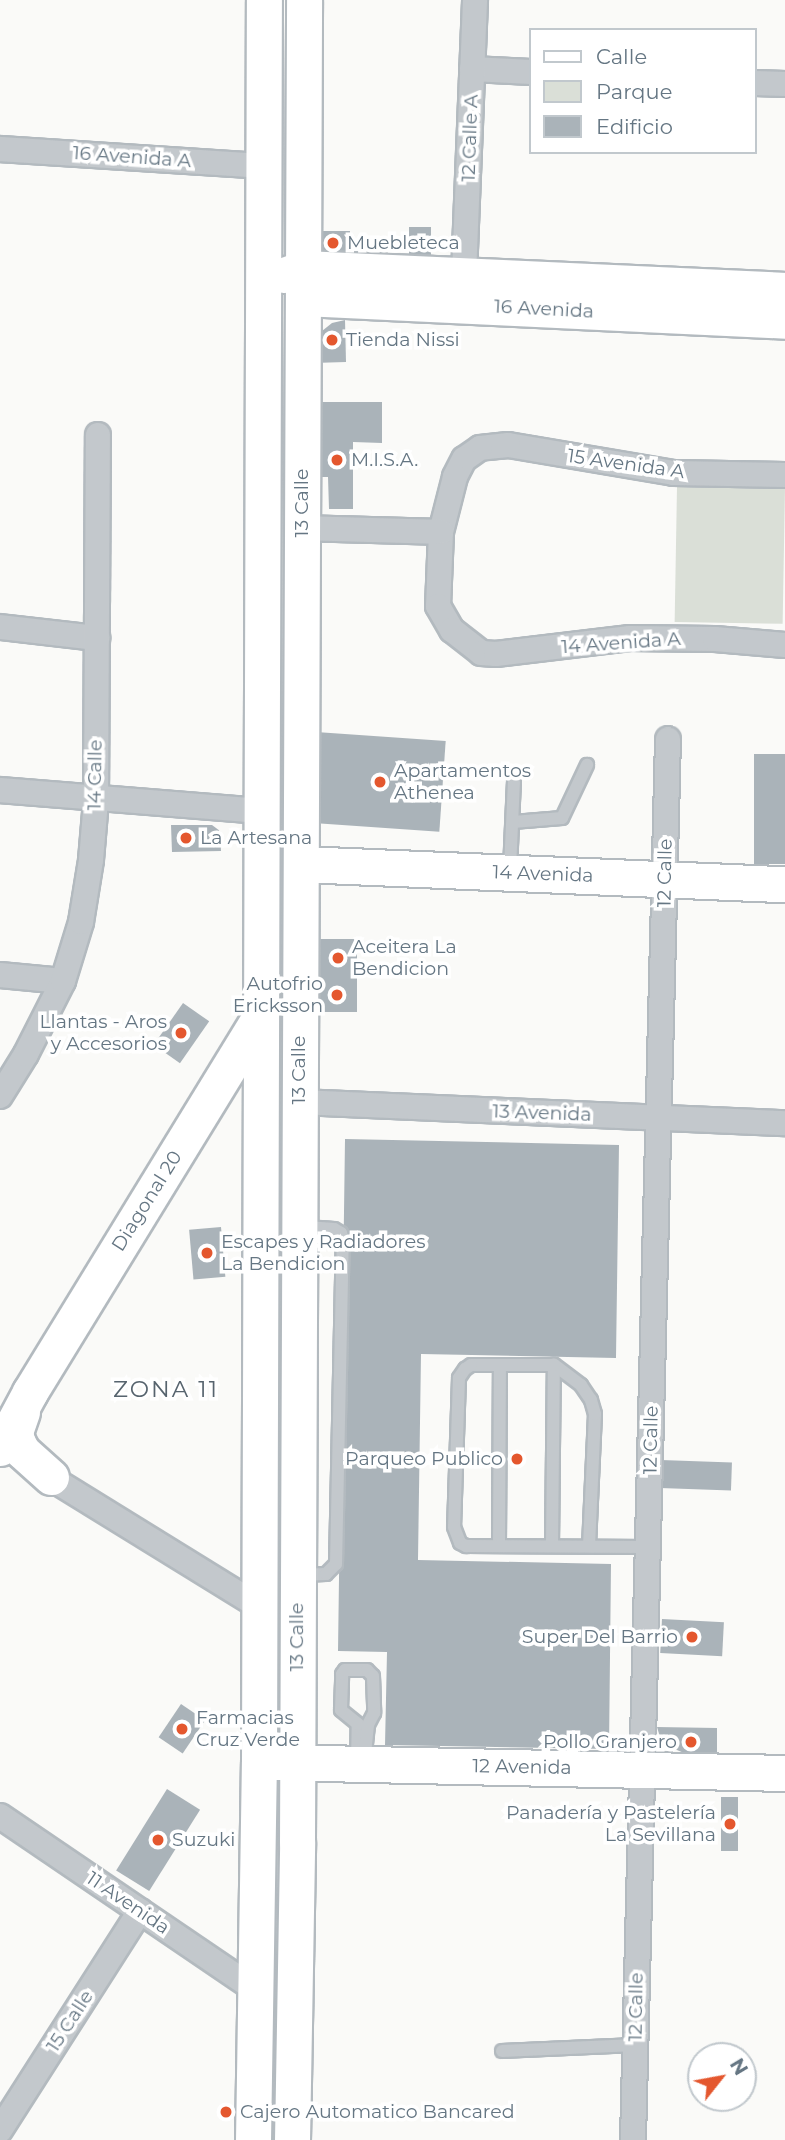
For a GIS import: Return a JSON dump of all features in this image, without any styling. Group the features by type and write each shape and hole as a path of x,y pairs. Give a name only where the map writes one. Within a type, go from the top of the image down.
{"main road":[{"name":"13 Calle","path":"253,2140 259,1762 264,0"},
{"name":"13 Calle","path":"292,2140 297,1762 299,957 307,4"},
{"path":"262,345 277,285 285,273 303,283"},
{"name":"16 Avenida","path":"303,283 464,275 785,290"},
{"name":"16 Avenida","path":"303,283 785,321"},
{"name":"14 Avenida","path":"301,864 785,884"},
{"name":"Diagonal 20","path":"0,1411 260,1004 299,957"},
{"name":"Diagonal 20","path":"0,1449 30,1392 260,1004"},
{"path":"30,1392 15,1432 17,1441 22,1451 51,1477"},
{"name":"12 Avenida","path":"259,1762 785,1773"}],"street":[{"name":"12 Calle A","path":"464,275 475,0"},
{"path":"472,69 530,72"},
{"path":"757,83 785,84"},
{"name":"16 Avenida A","path":"0,149 264,166"},
{"name":"14 Calle","path":"0,1096 26,1054 63,981 81,922 91,860 96,800 99,435"},
{"name":"15 Avenida A","path":"441,532 458,468 480,448 508,444 674,473 785,475"},
{"path":"302,528 441,532"},
{"name":"14 Avenida A","path":"441,532 438,606 461,639 481,653 496,654 630,638 715,639 785,645"},
{"path":"0,627 97,638"},
{"name":"12 Calle","path":"633,2140 668,739"},
{"path":"0,790 96,800 261,811"},
{"path":"0,975 63,981"},
{"name":"13 Avenida","path":"300,1102 785,1123"},
{"path":"0,1449 51,1477 258,1606"},
{"name":"11 Avenida","path":"0,1816 256,1990"},
{"name":"15 Calle","path":"0,2130 140,1911"}],"lane":[{"path":"513,822 562,818 587,765"},
{"path":"509,873 514,782"},
{"path":"589,1546 595,1414 591,1400 581,1385 554,1365 471,1365 458,1378 454,1527 460,1543 466,1546 648,1547"},
{"path":"552,1545 554,1365"},
{"path":"499,1545 500,1366"},
{"path":"345,1670 367,1670 373,1676 374,1713 368,1725 361,1764 358,1724 341,1710 342,1674 345,1670"},
{"path":"502,2051 635,2045"}],"green space":[{"path":"677,487 785,489 783,624 675,622"}],"building":[{"path":"409,227 431,227 431,259 409,259"},
{"name":"Muebleteca","path":"313,231 350,231 350,258 327,253 317,246"},
{"name":"Tienda Nissi","path":"345,320 346,362 313,363 312,350 322,331 332,323"},
{"name":"M.I.S.A.","path":"322,402 382,402 382,443 353,442 353,509 329,509 328,477 322,477"},
{"name":"Apartamentos Athenea","path":"316,732 446,741 439,832 310,823"},
{"path":"754,754 785,754 785,864 754,864"},
{"name":"La Artesana","path":"171,825 212,825 220,831 221,851 172,852"},
{"path":"318,939 357,939 357,1012 318,1012"},
{"name":"Llantas - Aros y Accesorios","path":"183,1003 209,1021 180,1063 154,1045"},
{"path":"345,1139 619,1145 616,1358 421,1354 418,1560 611,1564 609,1749 385,1745 387,1652 338,1651"},
{"name":"Escapes y Radiadores La Bendicion","path":"221,1227 225,1277 193,1280 189,1230"},
{"path":"661,1460 732,1462 731,1490 660,1488"},
{"name":"Super Del Barrio","path":"662,1619 724,1622 722,1656 660,1653"},
{"name":"Farmacias Cruz Verde","path":"181,1704 205,1720 183,1753 159,1737"},
{"name":"Pollo Granjero","path":"657,1727 717,1728 717,1759 698,1759 670,1747 660,1737"},
{"name":"Suzuki","path":"167,1789 200,1810 149,1891 116,1870"},
{"name":"Panadería y Pastelería La Sevillana","path":"721,1797 738,1797 738,1851 721,1851"}],"place":[{"name":"Muebleteca","path":"333,243"},
{"name":"Tienda Nissi","path":"332,340"},
{"name":"M.I.S.A.","path":"337,460"},
{"name":"Apartamentos Athenea","path":"380,782"},
{"name":"La Artesana","path":"186,838"},
{"name":"Aceitera La Bendicion","path":"338,958"},
{"name":"Autofrio Ericksson","path":"337,995"},
{"name":"Llantas - Aros y Accesorios","path":"181,1033"},
{"name":"Escapes y Radiadores La Bendicion","path":"207,1253"},
{"name":"Parqueo Publico","path":"517,1459"},
{"name":"Super Del Barrio","path":"692,1637"},
{"name":"Farmacias Cruz Verde","path":"182,1729"},
{"name":"Pollo Granjero","path":"691,1742"},
{"name":"Panadería y Pastelería La Sevillana","path":"730,1824"},
{"name":"Suzuki","path":"158,1840"},
{"name":"Cajero Automatico Bancared","path":"226,2112"}],"district":[{"name":"ZONA 11","path":"166,1389"}]}
